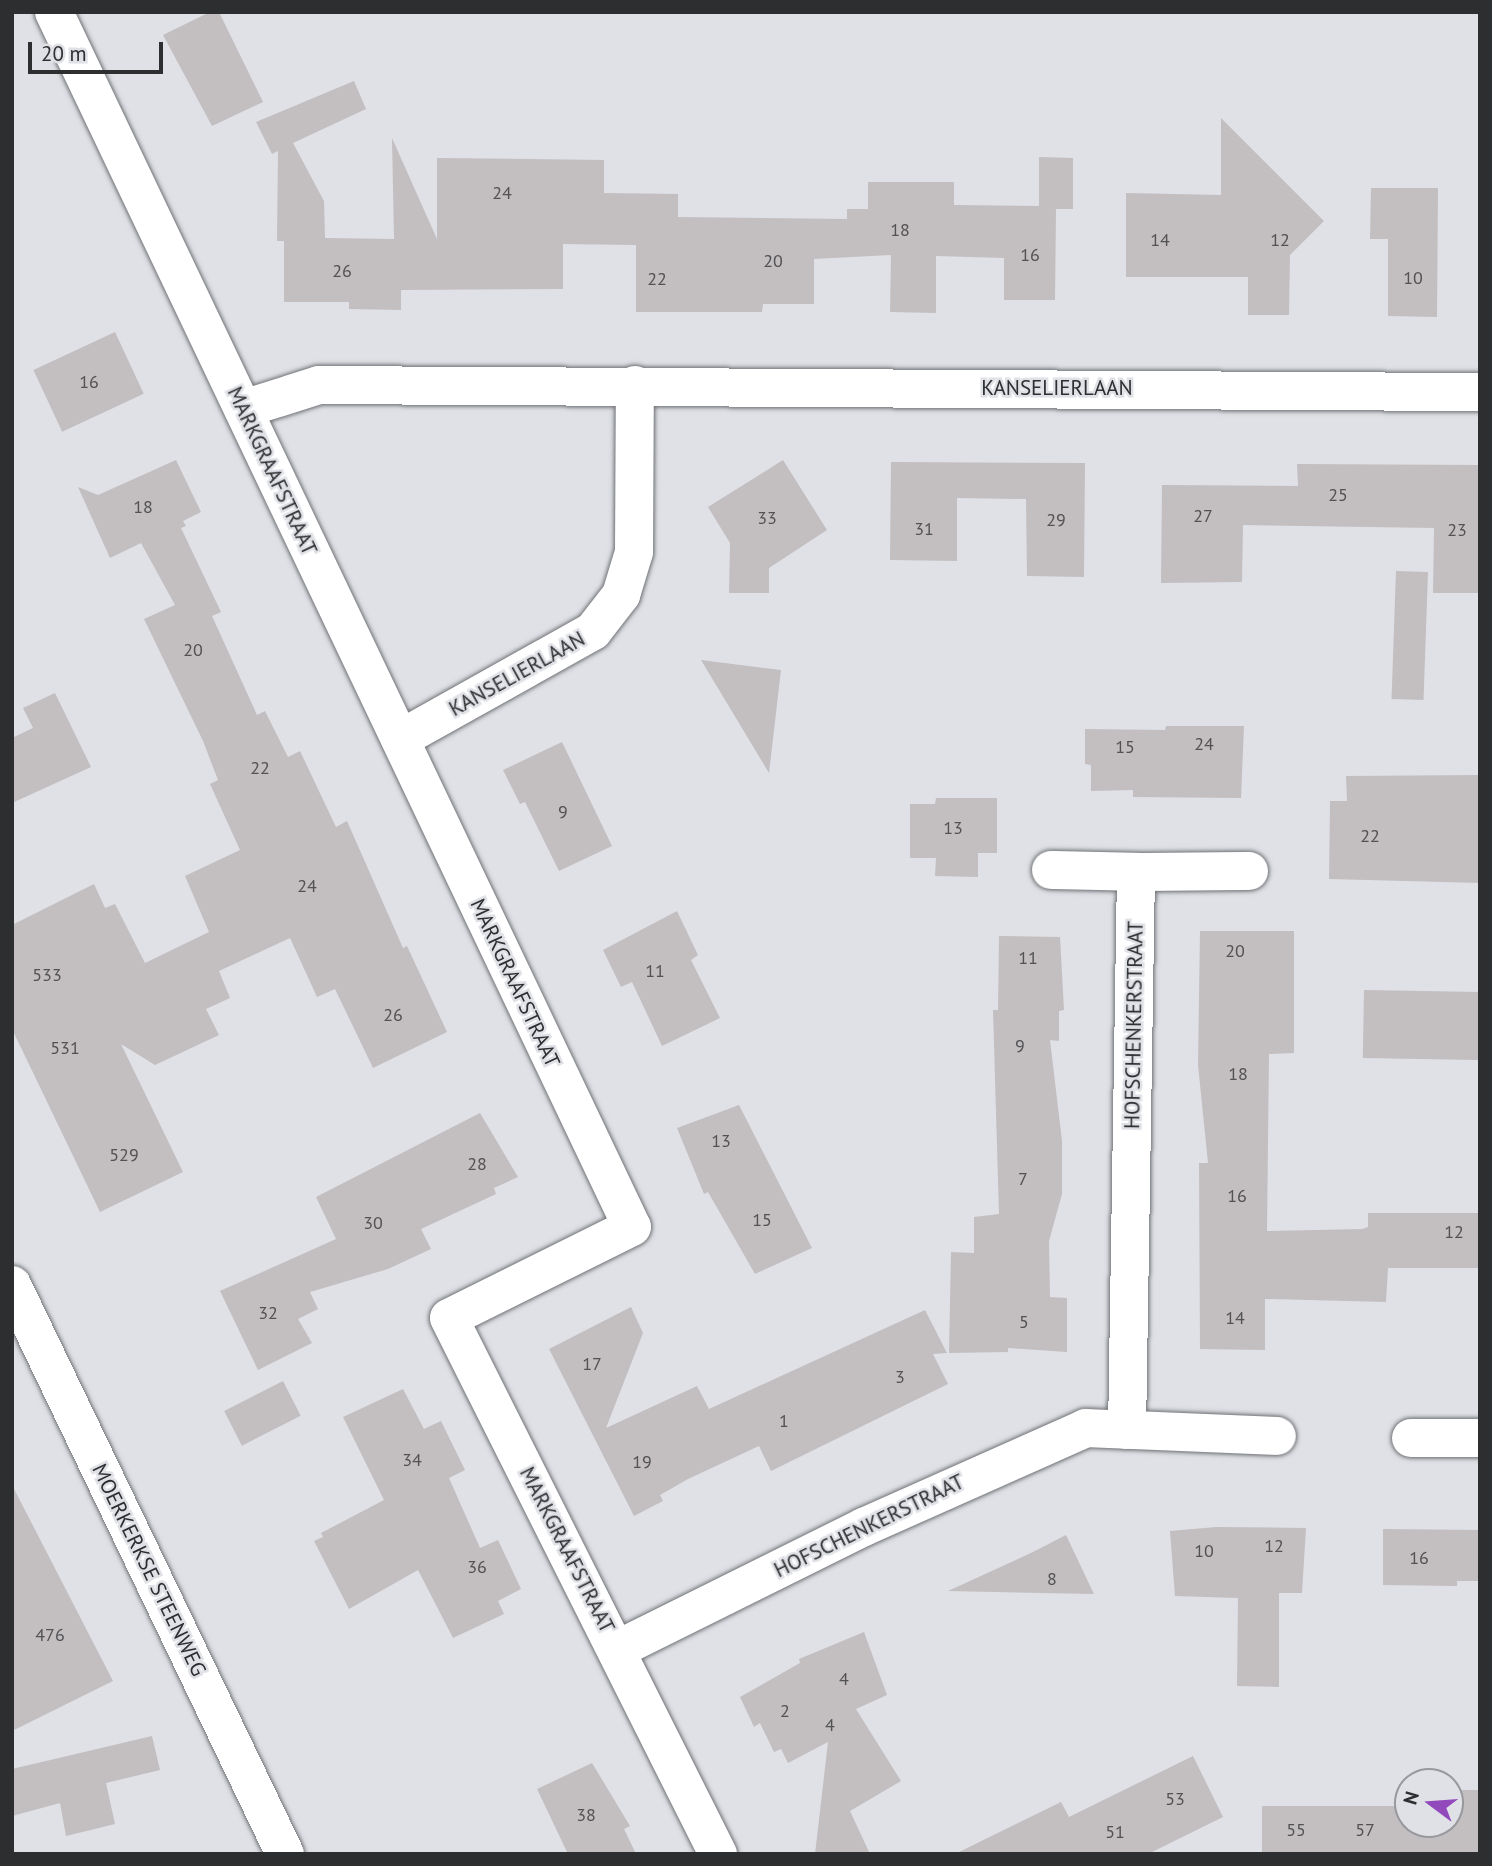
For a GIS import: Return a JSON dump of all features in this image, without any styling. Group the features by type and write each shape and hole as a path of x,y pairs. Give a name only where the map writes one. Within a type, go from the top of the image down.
{"street":[{"name":"MARKGRAAFSTRAAT","path":"54,12 632,1227 449,1318 618,1649 718,1854"},
{"name":"KANSELIERLAAN","path":"243,409 319,385 1480,392"},
{"name":"KANSELIERLAAN","path":"400,739 593,631 621,596 634,552 635,385"},
{"path":"1051,870 1249,871"},
{"name":"HOFSCHENKERSTRAAT","path":"1128,1430 1136,872"},
{"name":"MOERKERKSE STEENWEG","path":"12,1285 285,1854"},
{"name":"HOFSCHENKERSTRAAT","path":"618,1649 998,1464 1086,1428 1277,1436"},
{"path":"1411,1438 1480,1438"}],"building":[{"path":"210,12 219,12 263,102 212,126 163,35"},
{"path":"354,81 366,109 293,143 324,201 325,238 394,239 392,138 437,239 437,158 604,160 604,193 678,194 678,217 847,219 847,209 868,209 868,182 954,182 954,205 1039,206 1039,157 1073,158 1073,209 1056,209 1055,300 1004,300 1004,258 936,256 936,313 890,312 891,255 814,259 814,304 763,304 762,312 636,312 636,245 563,244 563,289 401,290 401,310 349,309 349,302 284,302 284,241 277,241 278,151 272,154 256,122"},
{"path":"1221,118 1324,221 1290,255 1289,315 1248,315 1248,277 1126,277 1126,193 1221,195"},
{"path":"1371,188 1438,188 1437,317 1388,316 1388,239 1370,239"},
{"path":"115,332 144,394 62,432 33,370"},
{"path":"176,460 201,512 183,521 186,526 181,528 221,612 212,616 257,715 265,711 288,757 300,751 336,827 347,821 403,948 407,946 447,1032 373,1068 335,989 317,997 290,938 219,971 230,998 206,1009 219,1035 155,1065 121,1044 183,1172 100,1212 12,1029 12,925 94,884 105,908 115,904 145,963 209,932 185,876 240,850 210,784 218,780 203,741 144,619 175,605 141,543 110,558 78,487 98,495"},
{"path":"783,460 827,530 769,568 769,593 729,593 730,543 708,507"},
{"path":"891,462 1085,463 1084,577 1027,576 1026,499 957,498 957,561 890,560"},
{"path":"1297,464 1480,465 1480,593 1433,593 1434,528 1243,525 1242,582 1161,583 1162,485 1298,486"},
{"path":"1396,571 1428,572 1424,700 1392,699"},
{"path":"701,660 781,670 769,773"},
{"path":"55,693 91,767 12,803 12,738 33,728 23,708"},
{"path":"1166,726 1244,726 1241,798 1133,797 1133,790 1091,791 1091,765 1085,764 1085,729 1165,730"},
{"path":"562,742 612,846 559,871 525,802 520,804 503,770"},
{"path":"1479,775 1480,883 1329,879 1330,801 1347,801 1346,776"},
{"path":"936,798 997,798 997,853 978,853 978,877 935,876 936,858 910,858 910,804 935,804"},
{"path":"677,911 698,955 691,960 720,1018 662,1046 632,982 621,987 603,950"},
{"path":"1200,931 1294,931 1294,1053 1269,1054 1267,1231 1362,1229 1368,1227 1368,1213 1480,1213 1480,1268 1388,1268 1386,1302 1265,1299 1265,1350 1200,1349 1199,1163 1208,1163 1198,1065"},
{"path":"999,936 1060,937 1064,1010 1059,1011 1059,1041 1050,1040 1062,1141 1062,1194 1049,1241 1050,1297 1067,1298 1067,1352 1008,1348 1008,1352 949,1353 951,1252 974,1253 974,1217 999,1214 993,1010 998,1010"},
{"path":"1364,990 1480,992 1479,1060 1363,1058"},
{"path":"739,1105 812,1248 755,1274 708,1192 704,1194 677,1128"},
{"path":"480,1113 518,1177 494,1188 496,1194 421,1229 431,1249 388,1269 310,1292 318,1309 298,1319 312,1343 258,1370 220,1291 336,1239 316,1197"},
{"path":"631,1307 643,1333 606,1428 697,1386 709,1409 925,1310 947,1353 933,1354 948,1384 771,1471 759,1446 688,1479 660,1495 663,1501 634,1516 549,1349"},
{"path":"283,1381 301,1416 242,1446 224,1411"},
{"path":"403,1389 424,1429 441,1421 465,1470 449,1478 480,1548 498,1540 521,1589 498,1601 504,1614 453,1638 418,1570 349,1609 314,1541 323,1537 321,1533 384,1500 343,1417"},
{"path":"12,1485 113,1681 12,1731"},
{"path":"1216,1527 1306,1528 1302,1593 1279,1593 1279,1687 1237,1686 1238,1598 1175,1596 1170,1531"},
{"path":"1383,1529 1480,1530 1480,1581 1457,1581 1457,1586 1383,1585"},
{"path":"1066,1535 1094,1594 948,1591 1031,1553"},
{"path":"864,1632 887,1695 856,1709 901,1781 850,1811 870,1854 815,1854 828,1742 788,1763 781,1749 774,1752 760,1723 754,1727 740,1697 800,1663 799,1659"},
{"path":"152,1736 160,1770 106,1783 115,1824 66,1836 60,1803 12,1816 12,1769"},
{"path":"1193,1756 1223,1817 1148,1854 955,1854 1061,1802 1069,1817"},
{"path":"592,1763 630,1826 624,1829 636,1854 568,1854 537,1789"},
{"path":"1464,1790 1480,1790 1480,1854 1262,1854 1262,1806 1394,1806 1394,1838 1464,1838"}]}
